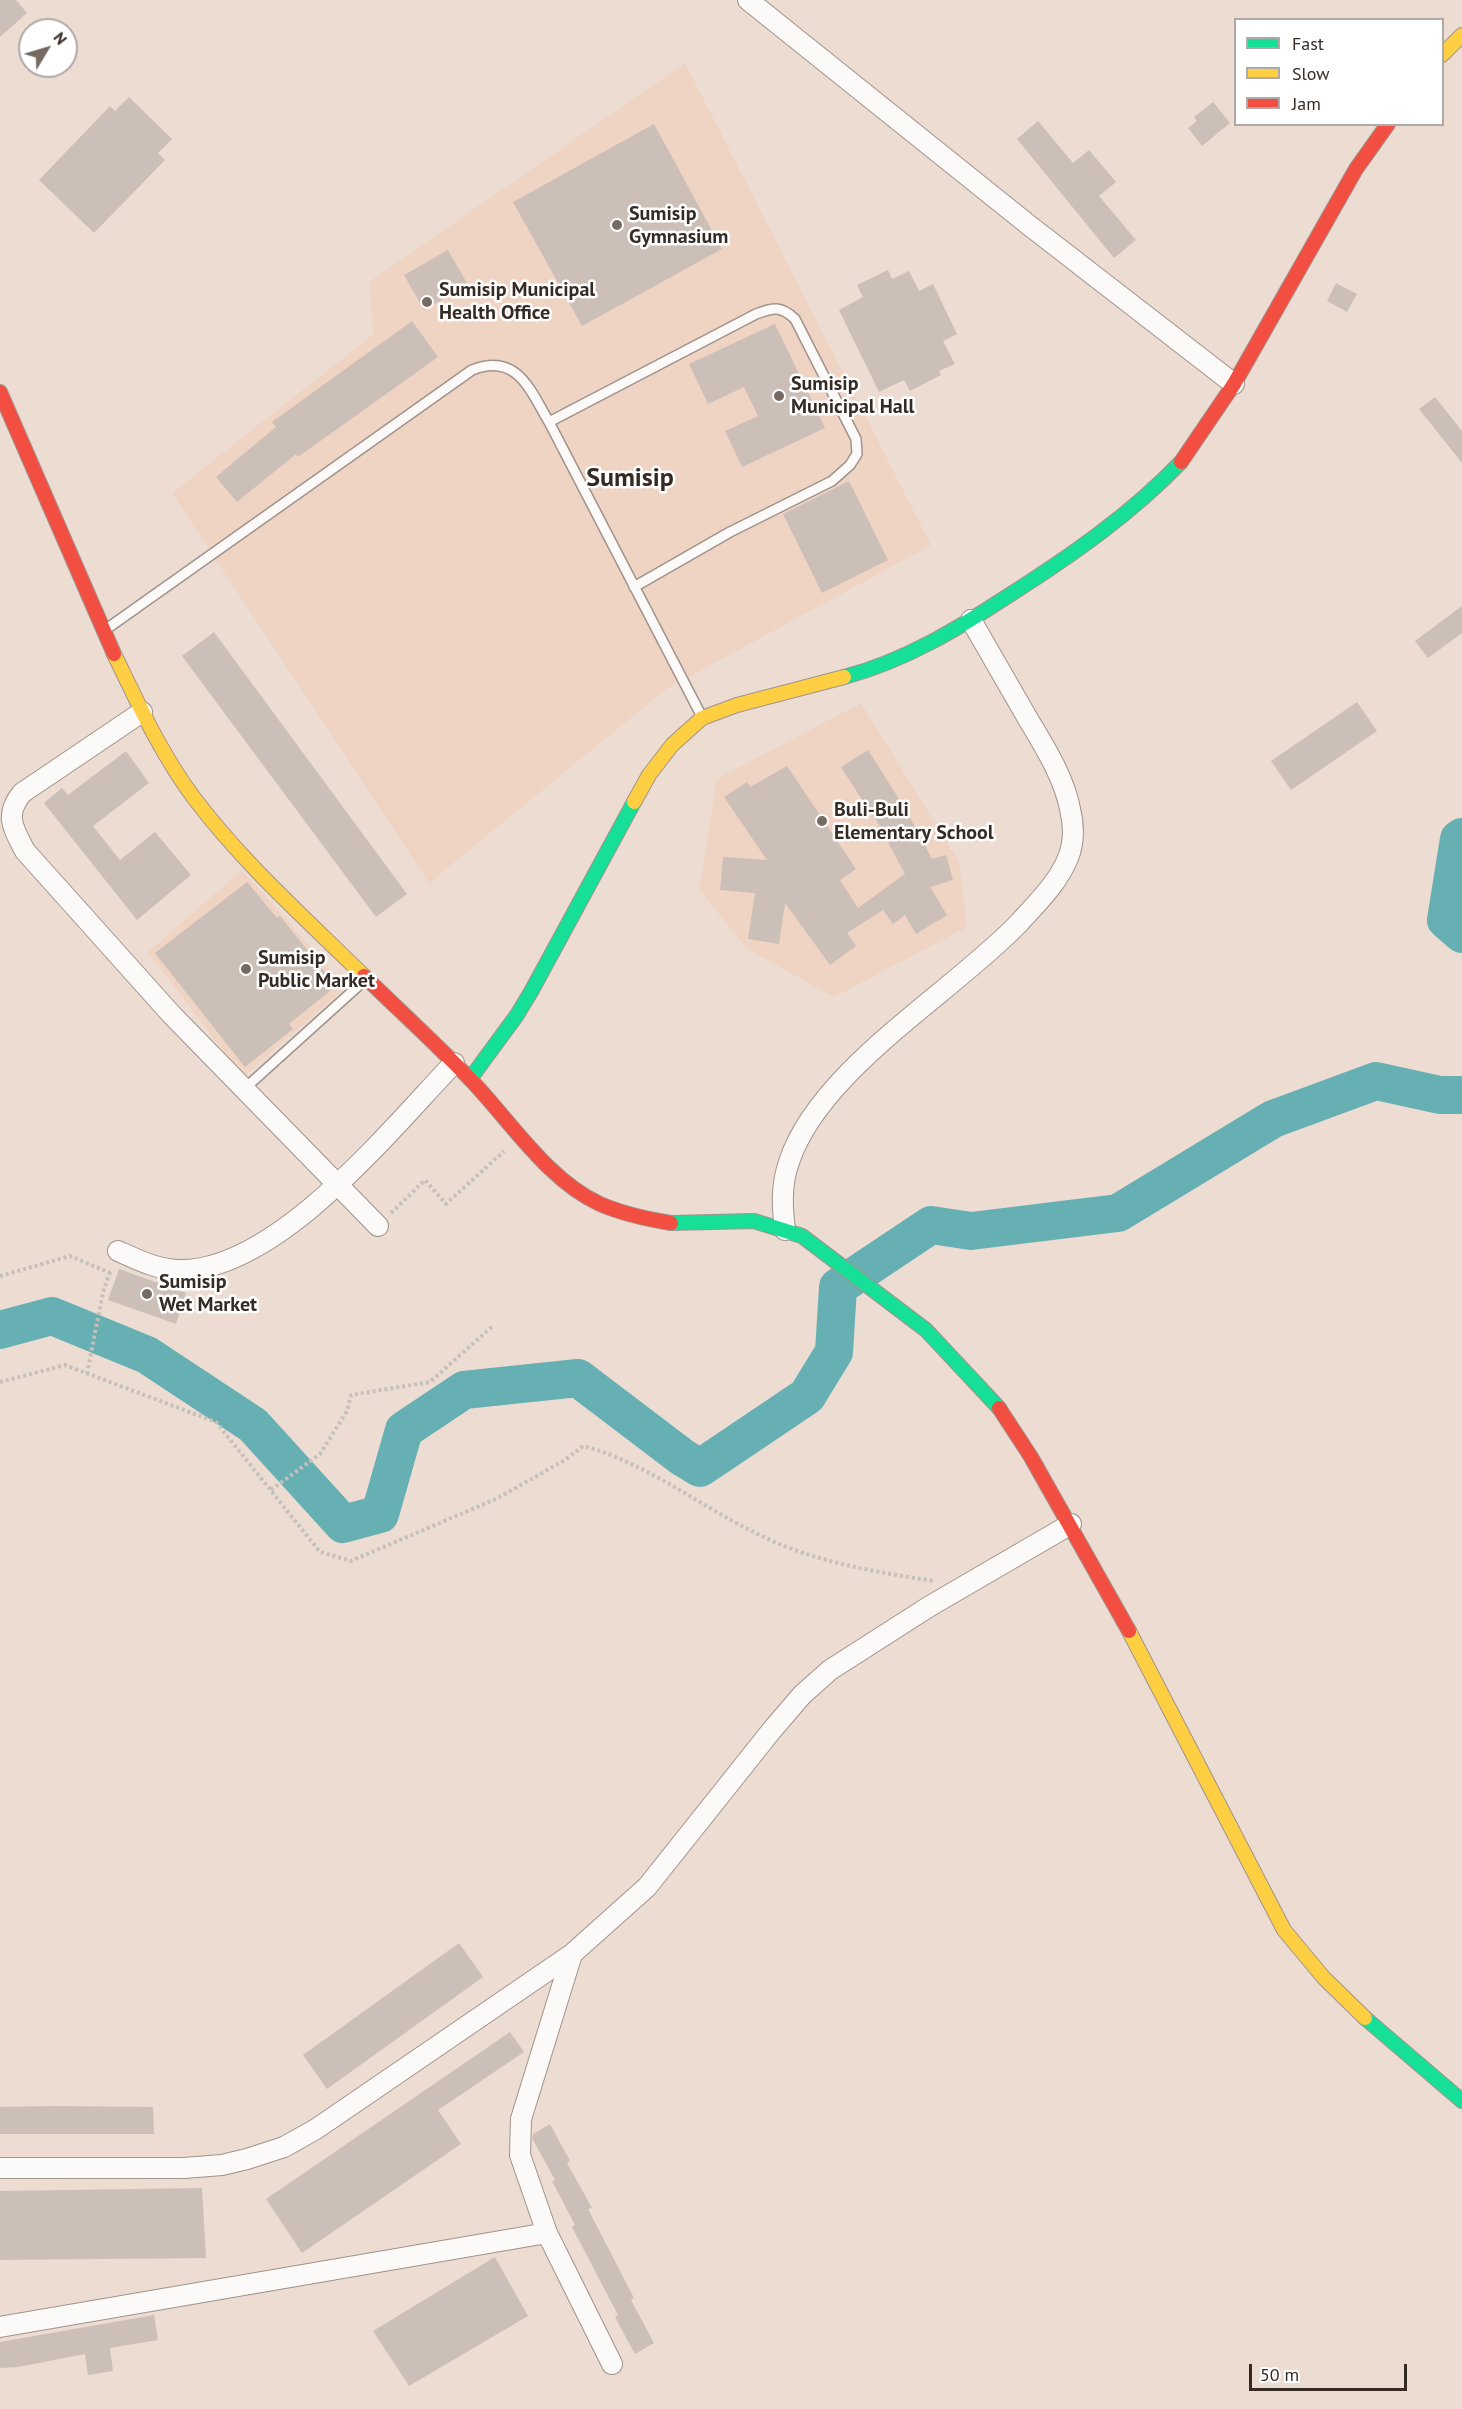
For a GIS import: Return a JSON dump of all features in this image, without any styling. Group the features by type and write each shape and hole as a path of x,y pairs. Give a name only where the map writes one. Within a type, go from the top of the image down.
{"street":[{"path":"748,0 1030,226 1234,384"},
{"path":"1444,54 1462,34"},
{"path":"470,1079 527,999 649,775 672,745 702,718 737,705 856,674 914,652 971,620 1070,556 1162,481 1185,457 1234,384 1356,169 1387,126"},
{"path":"0,392 103,632 142,712 192,797 223,834 470,1079 520,1138 562,1179 598,1203 628,1215 670,1223 754,1221 802,1236 926,1330 997,1405 1031,1457 1071,1524 1284,1929 1328,1983 1384,2036 1462,2101"},
{"path":"785,1230 782,1203 788,1165 809,1121 822,1103 836,1086 889,1037 1007,935 1049,890 1068,857 1073,836 1070,808 1060,782 1047,753 971,620"},
{"path":"142,712 22,793 14,802 11,814 14,830 26,851 171,1014 378,1226"},
{"path":"118,1251 156,1266 182,1270 213,1266 243,1255 279,1233 337,1185 454,1063"},
{"path":"0,2168 184,2168 222,2165 284,2146 316,2129 572,1954 647,1887 772,1730 802,1695 830,1670 868,1644 1071,1524"},
{"path":"572,1954 521,2119 519,2138 524,2172 547,2233 612,2364"},
{"path":"0,2327 547,2233"}],"lane":[{"path":"549,422 756,314 774,307 785,310 795,319 856,439 857,454 850,465 832,481 730,532 634,587"},
{"path":"103,632 472,370 486,364 504,366 514,370 526,384 549,422 702,718"},
{"path":"243,1090 367,979"}],"path":[{"path":"378,1226 425,1180 446,1204 520,1138"},
{"path":"0,1276 70,1256 110,1274 103,1292 87,1374"},
{"path":"271,1490 320,1454 347,1411 351,1395 430,1382 494,1325"},
{"path":"0,1382 65,1365 216,1422 320,1552 351,1561 498,1498 565,1460 583,1446 612,1453 766,1538 809,1555 861,1569 964,1586"}],"shaded area":[{"path":"685,63 931,545 665,690 429,883 172,493 374,334 369,282"},
{"name":"Buli-Buli Elementary School","path":"861,703 959,862 967,927 834,997 746,948 699,889 717,779"},
{"name":"Sumisip Public Market","path":"242,870 346,987 243,1077 148,952"}],"building":[{"path":"0,0 16,0 27,13 18,18 18,21 0,37"},
{"path":"129,97 172,139 158,153 165,160 94,233 39,180 110,106 115,111"},
{"path":"1213,102 1230,123 1202,146 1188,128 1197,121 1194,117"},
{"path":"1038,121 1073,163 1089,150 1116,182 1099,196 1136,240 1114,258 1017,139"},
{"name":"Sumisip Gymnasium","path":"654,124 722,249 582,326 513,202"},
{"path":"448,250 468,285 424,310 404,275"},
{"path":"888,270 892,279 909,271 919,291 933,284 957,334 943,341 955,364 939,371 941,375 910,391 904,380 879,392 839,310 863,297 857,285"},
{"path":"1336,283 1357,294 1347,312 1327,301"},
{"path":"412,321 438,357 298,457 296,454 237,502 216,477 276,427 272,422"},
{"name":"Sumisip Municipal Hall","path":"775,324 825,428 742,467 725,431 758,416 744,387 708,404 689,364"},
{"path":"1435,397 1462,431 1462,463 1419,409"},
{"path":"849,481 888,560 822,593 783,514"},
{"path":"1462,606 1462,633 1428,658 1415,641"},
{"path":"214,632 407,894 376,917 182,656"},
{"path":"1357,702 1377,731 1291,790 1271,761"},
{"path":"868,750 906,810 932,859 946,855 953,880 930,887 947,915 916,934 905,915 893,924 883,910 847,933 856,946 830,965 785,903 779,944 748,939 755,893 720,890 723,857 767,860 724,797 747,782 750,787 787,766 856,869 840,880 858,908 905,874 874,816 841,767"},
{"path":"126,751 149,783 93,826 120,860 155,832 191,875 137,920 44,803 62,788 68,795"},
{"name":"Sumisip Public Market","path":"247,882 277,918 280,916 336,986 289,1024 293,1029 245,1067 155,953"},
{"path":"119,1269 186,1293 176,1324 108,1300"},
{"path":"459,1943 483,1977 327,2089 303,2055"},
{"path":"510,2032 524,2052 438,2110 461,2144 302,2253 266,2199"},
{"path":"0,2107 153,2107 154,2134 0,2134"},
{"path":"550,2124 570,2161 567,2163 592,2208 588,2209 634,2298 631,2300 654,2343 635,2354 615,2317 618,2315 572,2227 575,2225 552,2181 555,2180 532,2138 533,2134"},
{"path":"202,2188 206,2258 0,2260 0,2191"},
{"path":"495,2257 528,2316 409,2386 373,2331"},
{"path":"154,2315 158,2340 110,2348 113,2371 88,2375 85,2354 18,2367 0,2368 0,2342"}],"waterway":[{"path":"1462,837 1459,839 1446,920 1462,934"},
{"path":"0,1330 52,1316 147,1355 253,1425 343,1524 380,1514 404,1430 464,1390 578,1378 682,1457 700,1468 807,1396 834,1352 838,1287 931,1225 971,1231 1118,1213 1273,1119 1376,1081 1440,1095 1462,1095"}],"traffic: fast":[{"path":"844,677 910,653 991,607 1100,533 1142,499 1181,462"},
{"path":"470,1079 517,1015 532,990 634,802"},
{"path":"671,1223 754,1221 802,1236 926,1330 999,1408"},
{"path":"1365,2018 1462,2101"}],"traffic: slow":[{"path":"1444,53 1462,35"},
{"path":"114,654 161,746 194,798 254,868 364,976"},
{"path":"634,802 649,775 672,745 702,718 737,705 844,677"},
{"path":"1129,1631 1284,1930 1324,1978 1365,2018"}],"traffic: jam":[{"path":"1181,462 1234,384 1356,169 1387,126"},
{"path":"0,392 114,654"},
{"path":"364,976 469,1078 530,1147 563,1180 609,1208 671,1223"},
{"path":"999,1408 1031,1457 1129,1631"}],"place":[{"name":"Sumisip Gymnasium","path":"617,225"},
{"name":"Sumisip Municipal Health Office","path":"427,302"},
{"name":"Sumisip Municipal Hall","path":"779,396"},
{"name":"Buli-Buli Elementary School","path":"822,821"},
{"name":"Sumisip Public Market","path":"246,969"},
{"name":"Sumisip Wet Market","path":"147,1294"}],"district":[{"name":"Sumisip","path":"630,479"}]}
